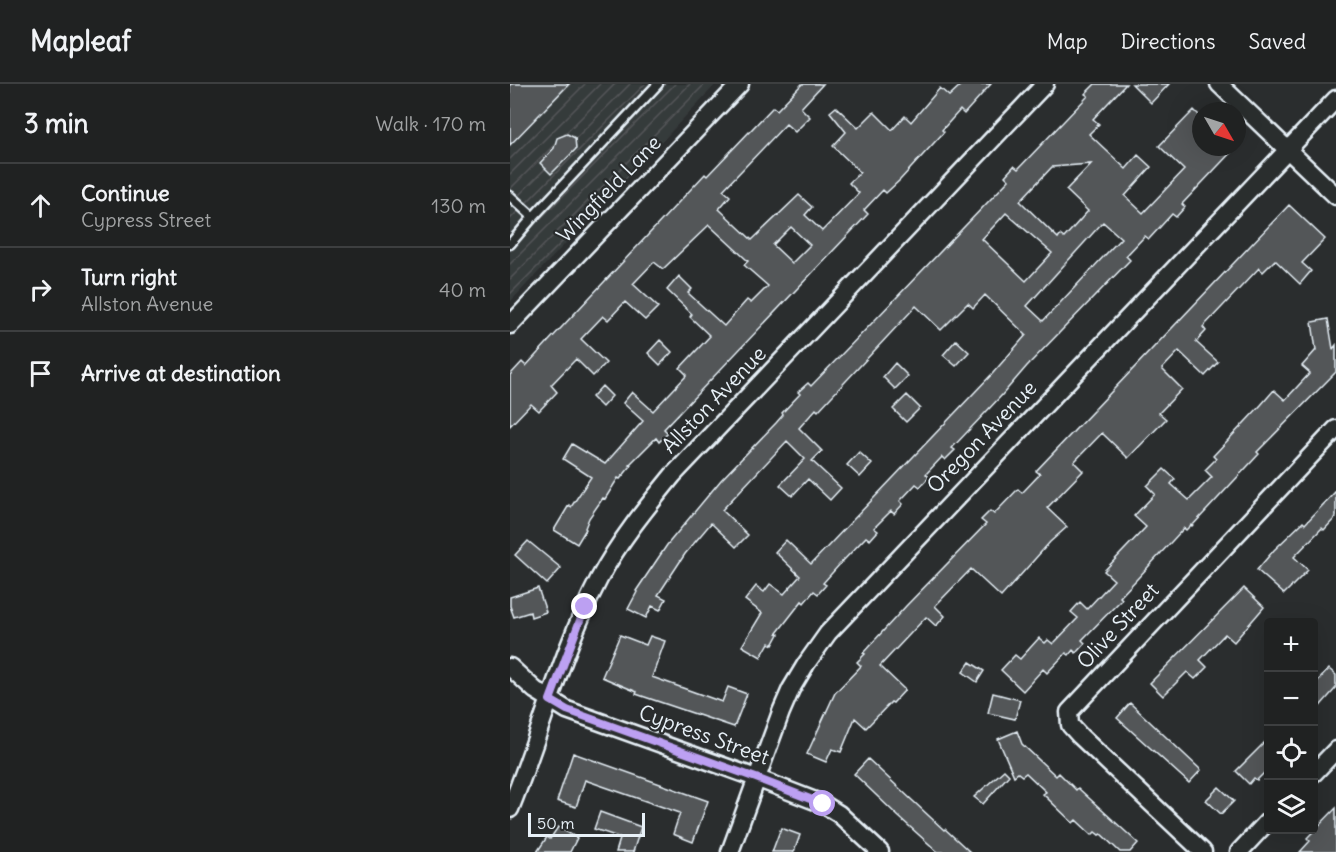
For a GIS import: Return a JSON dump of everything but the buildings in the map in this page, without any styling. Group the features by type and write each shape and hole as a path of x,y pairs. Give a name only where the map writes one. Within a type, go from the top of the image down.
{"street":[{"name":"Wingfield Lane","path":"510,326 740,84"},
{"name":"Allston Avenue","path":"510,809 585,607 615,551 639,516 674,475 1045,84"},
{"path":"1219,84 1336,196"},
{"name":"Oregon Avenue","path":"730,852 791,689 828,633 1336,99"},
{"name":"Olive Street","path":"1203,852 1080,736 1070,725 1069,712 1336,429"},
{"name":"Cypress Street","path":"510,667 535,690 567,710 823,804 839,814 880,852"},
{"path":"1318,769 1336,750"},
{"path":"1239,852 1264,826"}],"lane":[{"path":"510,244 658,84"},
{"path":"510,196 533,217"}],"shaded area":[{"path":"510,84 716,84 510,302"}],"route":[{"path":"585,607 550,700 567,710 823,804"}]}
